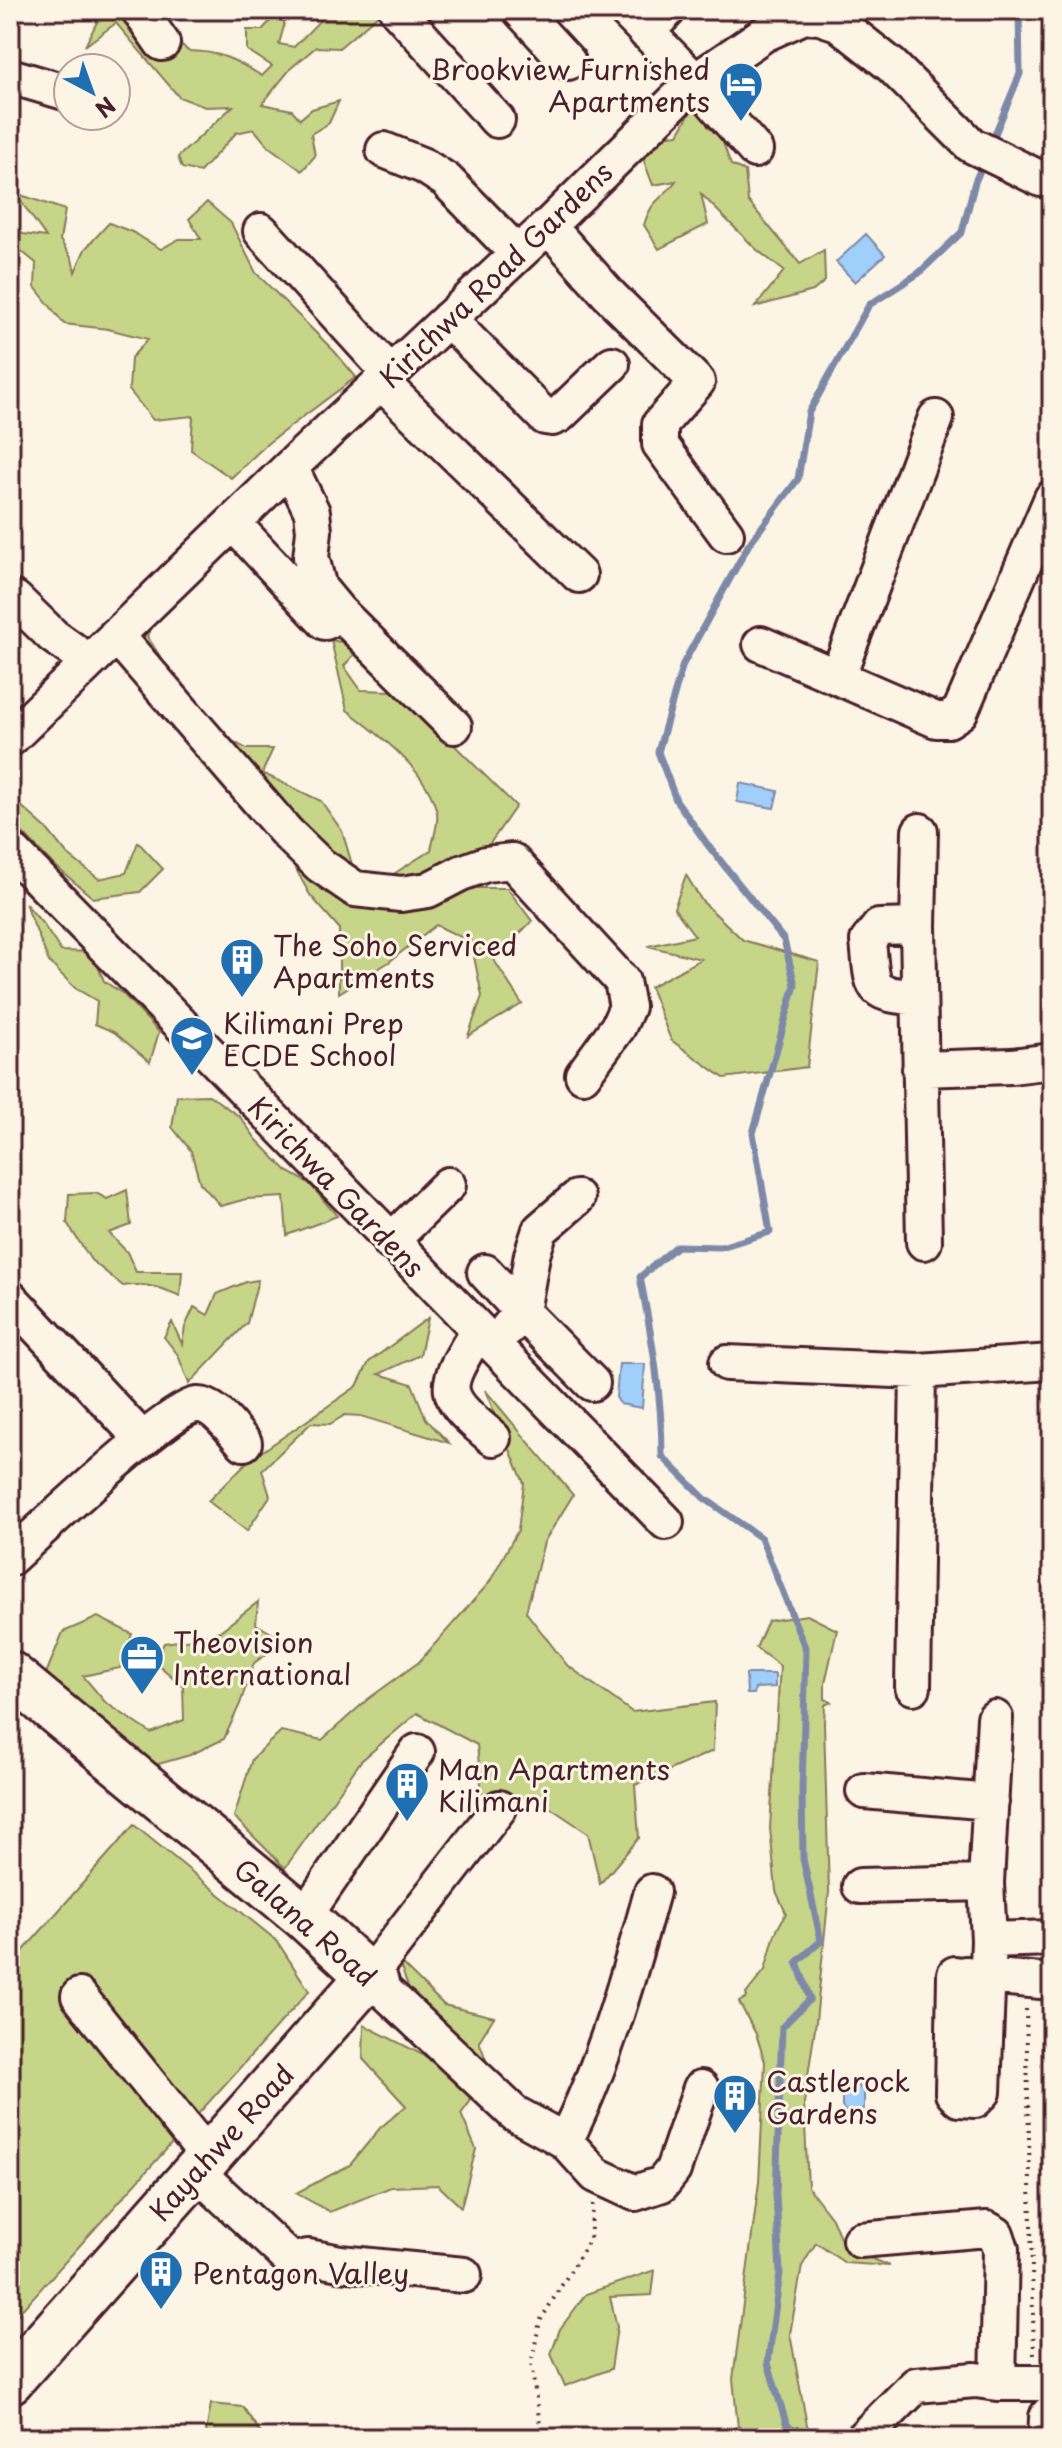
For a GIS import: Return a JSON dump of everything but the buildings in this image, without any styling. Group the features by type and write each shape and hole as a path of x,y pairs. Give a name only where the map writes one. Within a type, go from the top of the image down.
{"main road":[{"name":"Galana Road","path":"15,1688 304,1917 373,1979"},
{"name":"Kayahwe Road","path":"10,2381 202,2164 373,1979"},
{"path":"1046,2395 1051,2438"}],"street":[{"path":"139,10 162,43"},
{"path":"397,10 497,120"},
{"path":"520,10 568,62"},
{"name":"Kirichwa Road Gardens","path":"10,739 290,467 548,226 695,81 764,34 804,16 838,23 891,65 971,145 1029,174"},
{"path":"646,17 695,81 755,150"},
{"path":"10,76 52,88"},
{"path":"384,150 424,166 446,180 517,253"},
{"path":"548,226 611,297 697,382 660,424 660,444 726,534"},
{"path":"261,231 386,378 579,575"},
{"path":"448,319 545,417 559,415 612,364"},
{"path":"838,675 936,418"},
{"path":"290,467 312,512 314,531 311,557 319,588 338,611 454,726"},
{"path":"761,644 936,720 948,720 960,712 1052,498"},
{"path":"233,523 381,683"},
{"path":"15,599 53,636 88,661"},
{"path":"116,635 287,833 320,865 355,889 401,894 428,890 486,864 512,861 622,981 627,1007 618,1027 583,1075"},
{"path":"920,831 918,926 924,1242"},
{"name":"Kirichwa Gardens","path":"10,849 666,1522"},
{"path":"918,926 879,927 868,941 876,989 887,996 919,997"},
{"path":"920,1069 1011,1066 1052,1061"},
{"path":"390,1242 448,1185"},
{"path":"493,1438 464,1414 454,1400 451,1387 454,1371 485,1339 522,1312 532,1255 540,1230 577,1198"},
{"path":"485,1272 592,1383"},
{"path":"10,1298 142,1439"},
{"path":"727,1363 918,1371 1052,1362"},
{"path":"913,1687 918,1371"},
{"path":"10,1558 142,1439 189,1407 206,1406 244,1443"},
{"path":"995,1718 986,1883 989,1940 960,1974 1039,1981"},
{"path":"304,1917 417,1752"},
{"path":"864,1791 991,1802"},
{"path":"373,1979 499,1808"},
{"path":"860,1886 986,1883"},
{"path":"565,2141 589,2092 619,2010 652,1892"},
{"path":"989,1940 1052,1938"},
{"name":"Galana Road","path":"373,1979 514,2113 565,2141 596,2175"},
{"path":"79,1996 202,2164 292,2261 308,2257 464,2275"},
{"path":"596,2175 635,2193 662,2184 673,2170 701,2088"},
{"path":"860,2240 987,2229 996,2234 1001,2249 998,2383"},
{"path":"863,2438 916,2385 975,2380 1046,2395"}],"path":[{"path":"1039,1981 1046,2395"},
{"path":"542,2438 531,2364 540,2321 590,2239 596,2175"}],"green space":[{"path":"103,10 154,10 161,24 188,51 227,58 262,76 272,66 247,50 247,30 262,30 275,16 272,10 285,10 279,44 294,47 330,10 384,10 339,48 316,47 291,68 262,104 292,110 300,119 312,109 339,101 329,123 311,134 315,156 302,171 268,146 254,129 236,133 200,172 182,168 178,157 233,106 205,107 179,97 116,23 85,46"},
{"path":"729,68 733,84 707,125 722,140 731,165 745,171 748,201 800,264 824,250 825,281 813,291 755,307 784,271 756,249 701,194 708,224 659,249 644,225 654,204 676,181 653,185 642,156 660,136 678,134 694,106"},
{"path":"15,193 65,210 60,240 72,259 75,272 85,249 109,223 161,249 179,239 201,239 189,219 207,202 231,223 256,273 356,377 268,443 231,478 191,450 193,416 153,420 129,390 131,358 148,339 108,329 64,324 35,287 36,263 10,242 10,222 23,234 46,237"},
{"path":"162,612 147,636 165,664 172,682 220,734 247,749 273,749 262,773 321,801 342,831 354,871 392,875 431,850 437,813 424,782 413,768 347,710 331,640 362,646 344,666 361,690 393,691 434,725 516,806 491,842 470,888 507,888 532,921 494,960 522,1004 468,1036 482,996 471,942 436,925 389,962 339,993 339,928 310,895 291,860 248,816 158,710 141,647 132,633"},
{"path":"10,791 67,854 99,879 126,873 138,842 163,869 140,892 93,898 53,864 10,820"},
{"path":"686,875 702,901 743,940 819,962 807,1067 724,1078 671,1040 650,987 701,959 648,946 695,936 674,908"},
{"path":"25,903 61,951 92,952 104,981 123,994 159,1032 150,1062 114,1032 95,1024 97,1001 75,988 49,962"},
{"path":"209,1095 240,1117 287,1171 309,1183 337,1216 287,1235 284,1197 246,1199 221,1206 200,1183 191,1151 172,1127 177,1096"},
{"path":"127,1190 131,1225 109,1233 127,1252 136,1272 182,1272 180,1296 152,1286 123,1286 91,1260 67,1223 69,1194 96,1193 107,1199"},
{"path":"258,1280 247,1323 189,1384 178,1355 164,1337 172,1322 182,1344 194,1307 208,1315 217,1294"},
{"path":"428,1318 420,1355 379,1374 412,1384 426,1419 449,1443 361,1416 345,1415 330,1424 311,1423 262,1470 270,1496 247,1531 208,1501 247,1462 357,1386 369,1362"},
{"path":"485,1390 573,1495 544,1542 526,1612 567,1665 632,1712 715,1702 713,1751 635,1785 639,1838 600,1884 588,1833 537,1799 482,1794 477,1745 417,1713 361,1761 285,1868 234,1817 252,1759 281,1731 322,1740 368,1699 419,1662 489,1583 518,1530 524,1483"},
{"path":"258,1602 256,1624 285,1641 254,1663 224,1739 190,1755 145,1768 45,1676 63,1632 98,1617 132,1634 120,1668 83,1676 105,1702 151,1733 184,1720 183,1686 155,1662 164,1643 220,1631"},
{"path":"807,1615 837,1630 825,1683 825,1699 831,1702 825,1705 824,1723 829,1892 804,2103 808,2187 832,2218 844,2247 890,2266 845,2263 816,2243 802,2266 790,2334 807,2425 815,2438 744,2438 738,2428 733,2379 759,2182 765,2062 756,2034 739,2002 747,1997 746,1994 765,1970 775,1934 786,1913 776,1891 770,1828 780,1666 756,1648 768,1621"},
{"path":"134,1825 277,1941 309,1991 10,2323 10,1966"},
{"path":"398,1960 444,2005 494,2017 479,2041 491,2073 461,2114 476,2149 461,2207 438,2185 391,2187 330,2212 296,2193 350,2165 380,2128 406,2106 363,2059 364,2025 427,2057 452,2031 414,2002"},
{"path":"655,2270 652,2295 610,2297 617,2327 611,2369 565,2386 551,2354 560,2329 586,2294"},
{"path":"211,2404 243,2407 264,2438 205,2438"}],"water":[{"path":"866,234 885,255 855,282 836,262"},
{"path":"740,783 778,791 774,808 737,802"},
{"path":"619,1364 645,1364 642,1408 620,1404 616,1397"},
{"path":"746,1674 775,1674 775,1687 755,1688 754,1694 747,1694"},
{"path":"857,2084 864,2092 864,2109 858,2116 850,2117 842,2107 842,2092 849,2085"}],"waterway":[{"path":"990,146 1020,74 1019,10"},
{"path":"799,2438 786,2423 768,2363 780,2273 776,2194 782,2027 810,1999 797,1962 821,1941 803,1859 806,1650 761,1538 704,1498 662,1456 656,1366 640,1277 677,1246 721,1247 770,1232 753,1133 795,985 784,940 676,800 658,752 683,664 749,544 798,479 809,412 869,305 919,273 962,232 984,161"}],"place":[{"name":"Brookview Furnished Apartments","path":"741,123"},
{"name":"The Soho Serviced Apartments","path":"242,999"},
{"name":"Kilimani Prep ECDE School","path":"192,1077"},
{"name":"Theovision International","path":"142,1696"},
{"name":"Man Apartments Kilimani","path":"407,1823"},
{"name":"Castlerock Gardens","path":"735,2135"},
{"name":"Pentagon Valley","path":"161,2311"}]}
